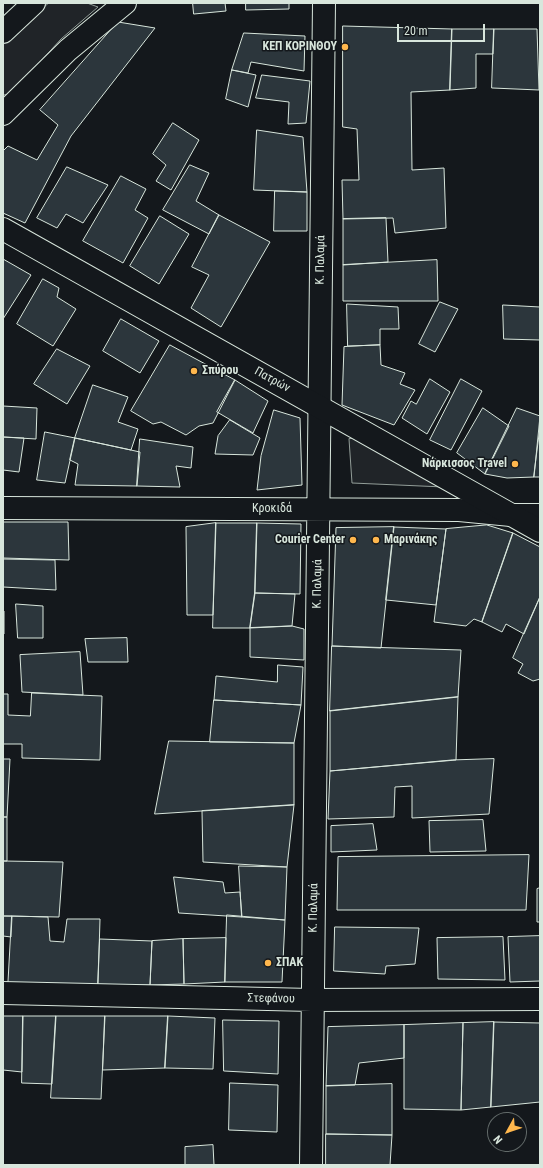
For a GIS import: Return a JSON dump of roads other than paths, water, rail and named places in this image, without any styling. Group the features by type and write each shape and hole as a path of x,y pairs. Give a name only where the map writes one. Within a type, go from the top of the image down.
{"street":[{"path":"3,32 34,3"},
{"name":"Κ. Παλαμά","path":"311,1165 321,408 324,3"},
{"path":"3,114 68,50 116,6"},
{"name":"Πατρών","path":"3,229 540,531"},
{"name":"Κροκιδά","path":"3,508 459,510 511,515 540,515"},
{"name":"Στεφάνου","path":"3,993 312,1000 540,999"}],"place":[{"name":"ΚΕΠ ΚΟΡΙΝΘΟΥ","path":"345,47"},
{"name":"Σπύρου","path":"194,371"},
{"name":"Νάρκισσος Travel","path":"515,464"},
{"name":"Courier Center","path":"353,540"},
{"name":"Μαρινάκης","path":"376,540"},
{"name":"ΣΠΑΚ","path":"268,963"}]}
